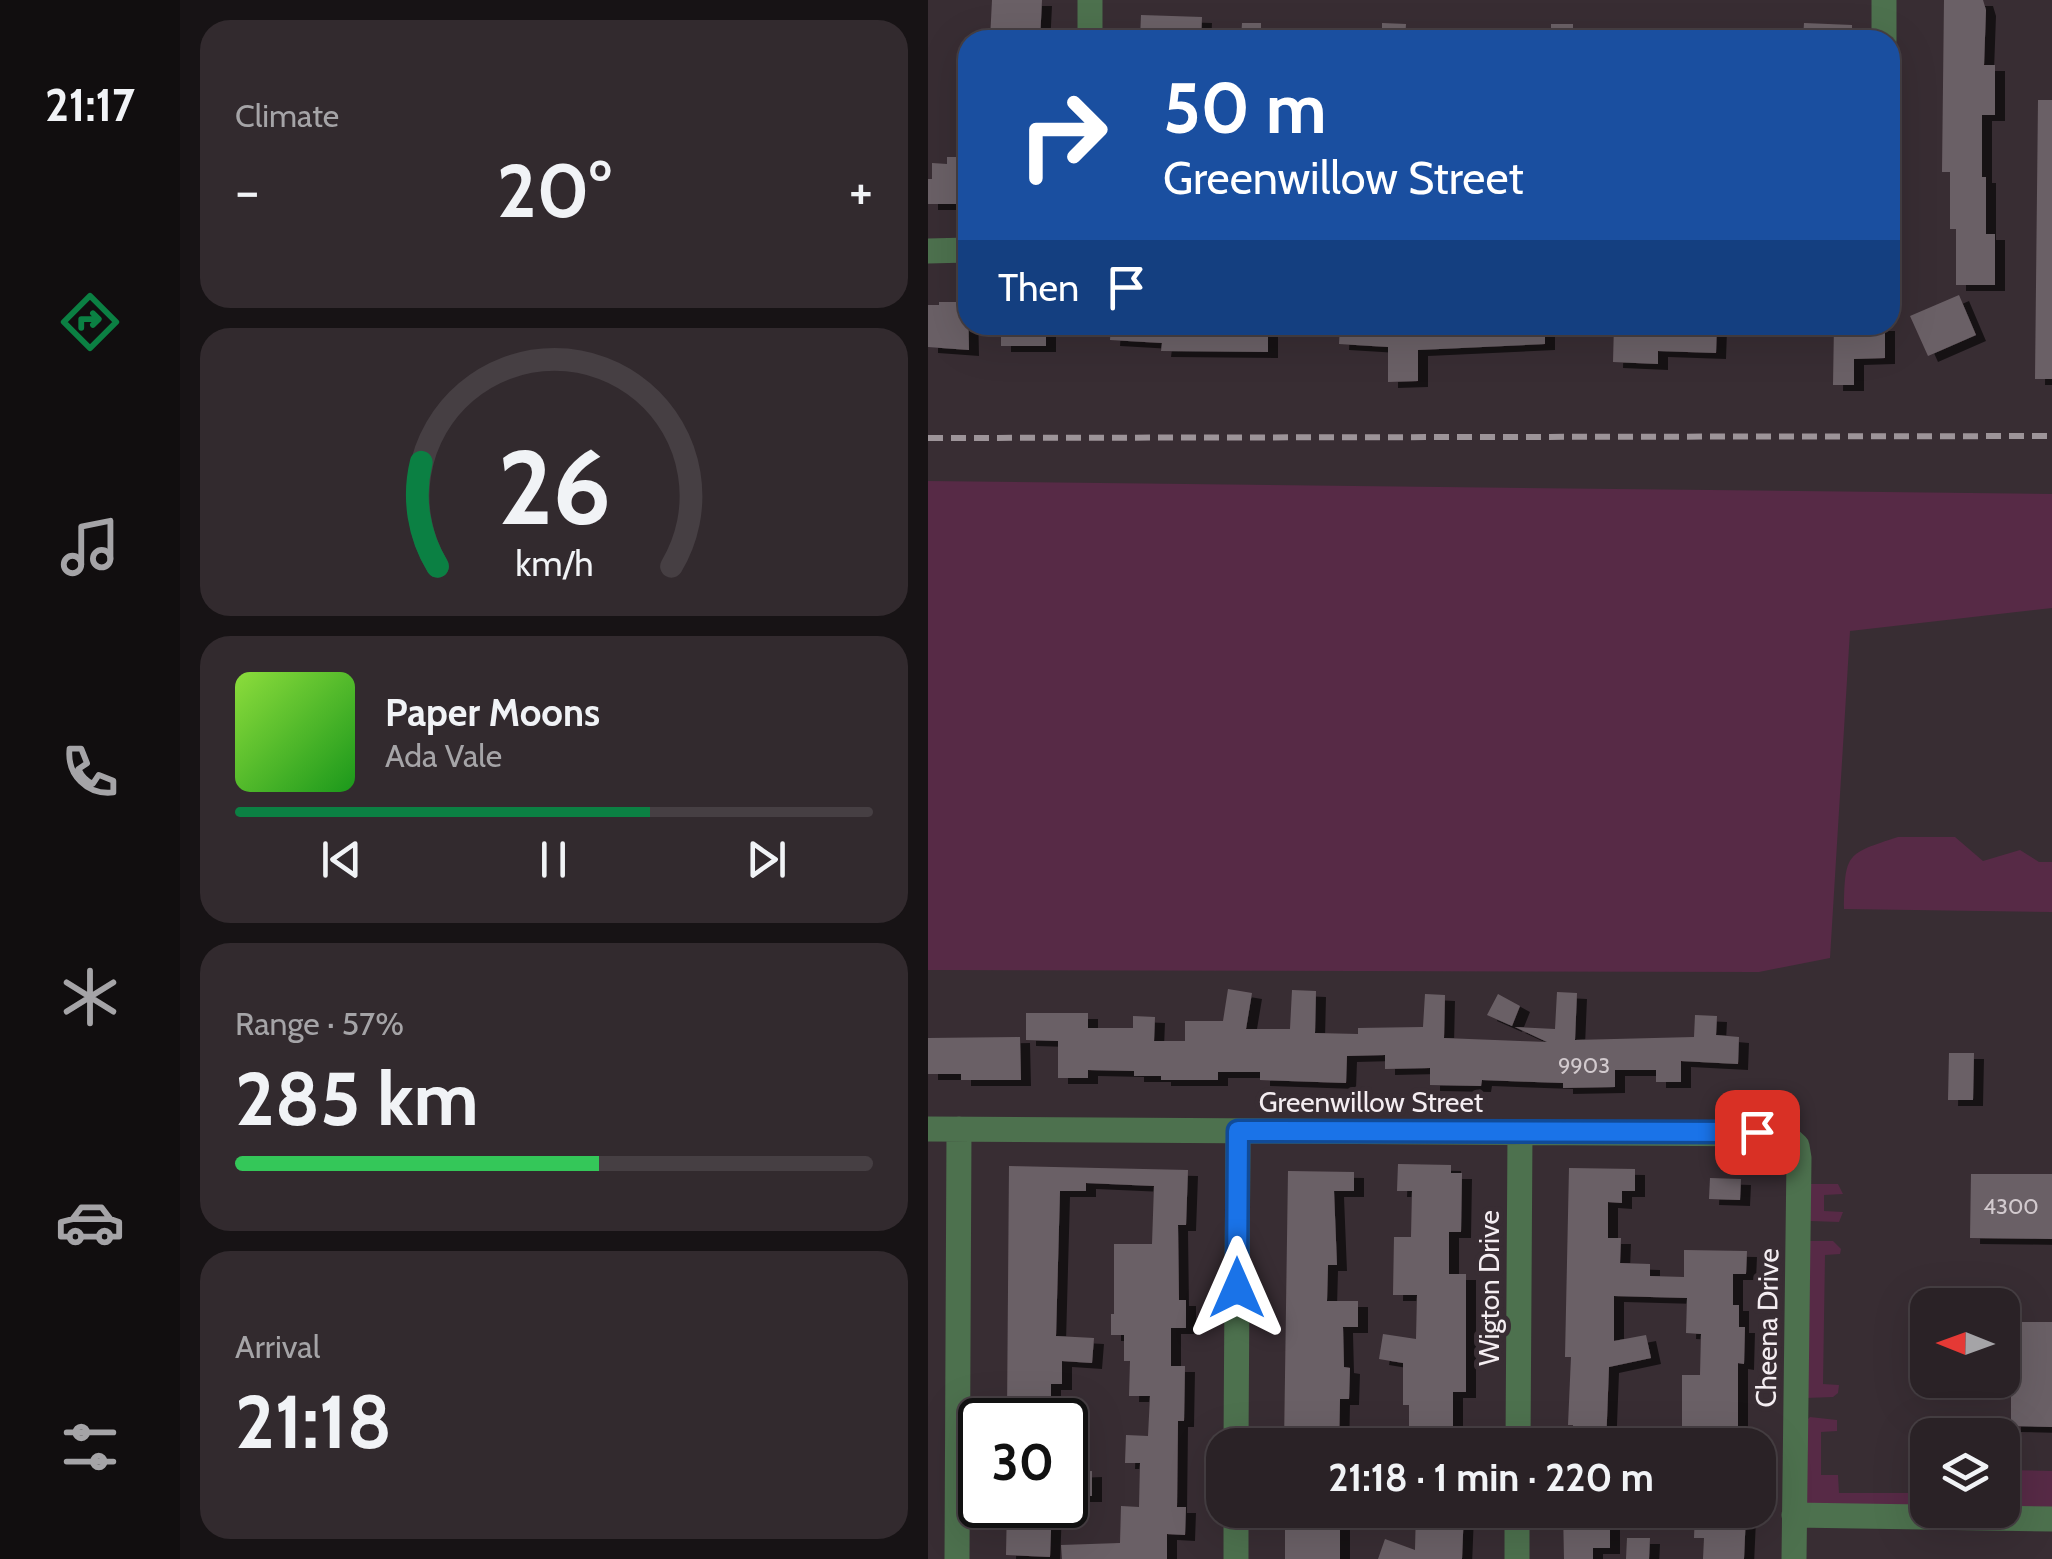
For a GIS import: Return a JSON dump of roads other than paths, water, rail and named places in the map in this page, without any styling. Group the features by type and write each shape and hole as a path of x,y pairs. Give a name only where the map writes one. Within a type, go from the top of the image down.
{"street":[{"path":"1090,0 1090,30"},
{"path":"1884,0 1884,30"},
{"path":"928,250 958,250"},
{"name":"Greenwillow Street","path":"928,1129 1774,1132 1790,1138 1799,1158"},
{"path":"956,1559 959,1130"},
{"path":"1236,1428 1238,1131"},
{"name":"Wigton Drive","path":"1518,1428 1520,1132"},
{"name":"Cheena Drive","path":"1794,1559 1799,1158"},
{"path":"1794,1515 2052,1519"},
{"path":"1236,1528 1236,1559"},
{"path":"1517,1528 1517,1559"}],"railway":[{"path":"928,438 2053,436"}]}
